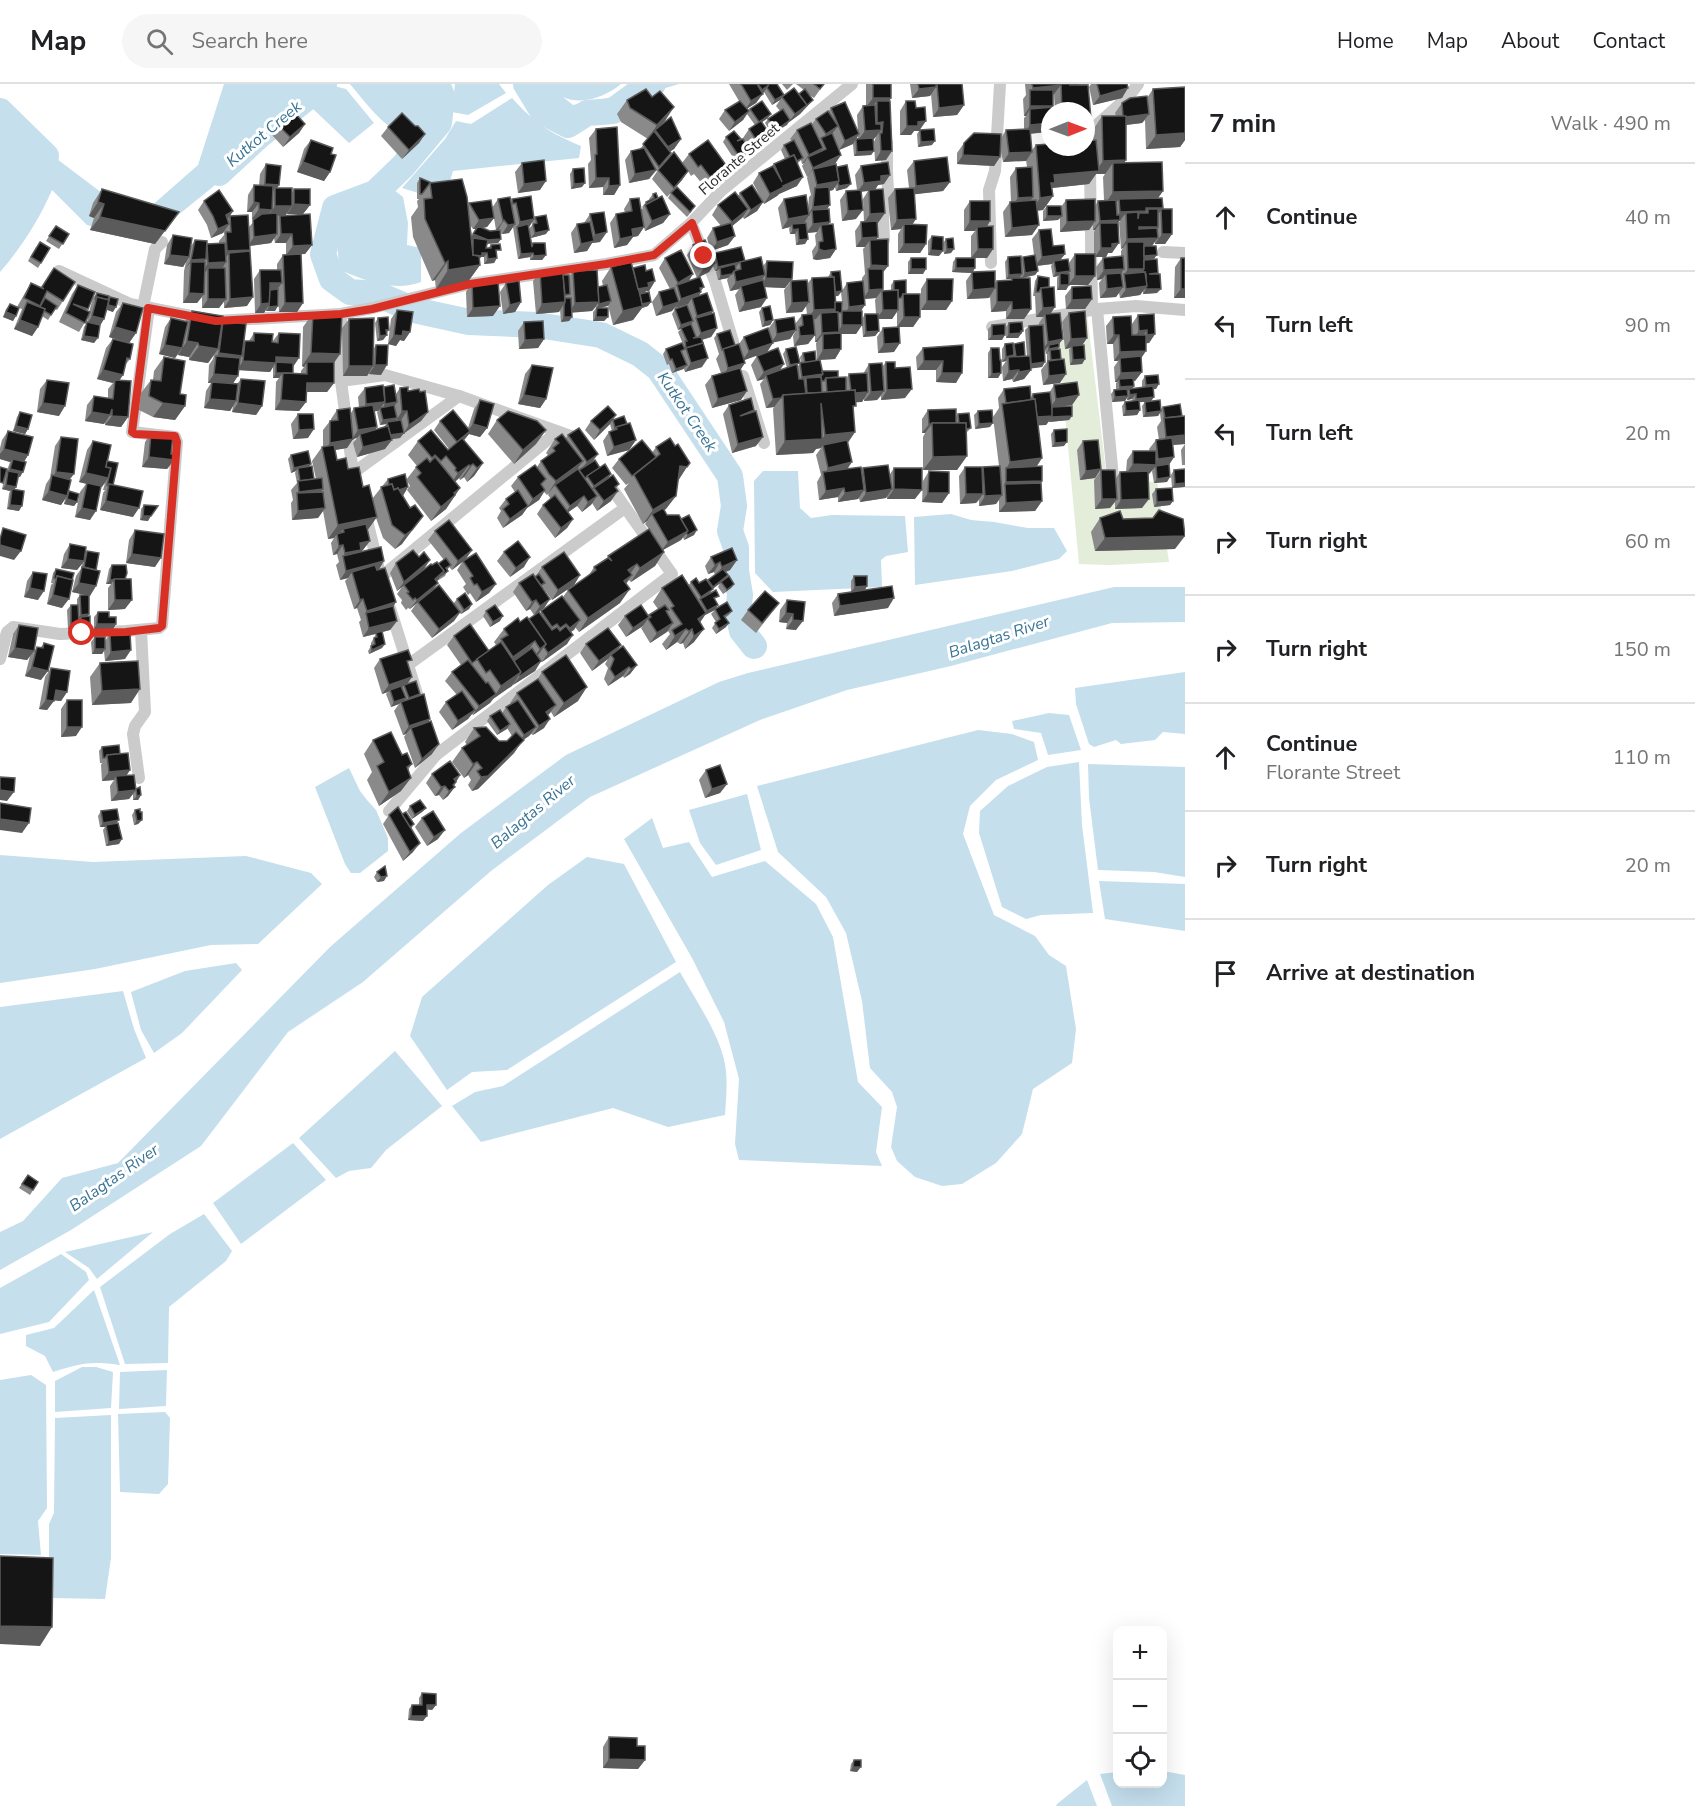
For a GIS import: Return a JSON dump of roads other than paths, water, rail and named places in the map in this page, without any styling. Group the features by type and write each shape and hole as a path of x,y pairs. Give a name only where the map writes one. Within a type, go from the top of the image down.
{"street":[{"name":"Florante Street","path":"59,271 130,304 216,321 341,314 372,309 470,284 654,255 692,223 722,190 852,84"},
{"path":"991,263 989,190 995,171 1000,84"},
{"path":"1125,84 1128,97"},
{"path":"1113,478 1095,310 1089,137 1138,84"},
{"path":"884,240 884,216 888,190 886,173 888,127"},
{"path":"692,223 715,281 764,444"},
{"path":"0,659 7,632 13,627 60,634 141,630 162,626 177,447 175,436 132,432 155,249 162,242"},
{"path":"1163,252 1185,254"},
{"path":"992,327 1095,310 1136,306 1185,310"},
{"path":"341,314 341,381 353,473 381,577 436,755"},
{"path":"341,381 385,375 459,396 576,438 588,455"},
{"path":"353,473 459,396"},
{"path":"381,577 557,432"},
{"path":"388,810 436,755 674,578 600,473"},
{"path":"408,665 625,507"},
{"path":"139,778 132,735 135,726 145,712 141,630"}],"water":[{"path":"224,84 303,84 301,89 287,97 214,186 146,241 87,225 52,190 29,233 0,272 0,116 102,193 149,208 198,165"},
{"path":"350,84 428,84 435,105 435,122 418,139 398,133 371,109"},
{"path":"455,84 499,84 506,93 468,115 452,112"},
{"path":"527,84 621,84 609,92 586,100 570,100 563,97 573,105 608,98 637,84 679,84 652,92 601,118 573,118"},
{"path":"334,86 346,89 374,123 349,143 312,108"},
{"path":"512,98 543,126 581,146 579,158 453,171 444,201 402,188 445,139 456,121 471,124"},
{"path":"394,190 403,197 408,223 407,245 421,248 421,282 401,286 380,284 340,270 337,237 338,228 345,214 379,202"},
{"path":"763,471 798,471 800,508 811,518 832,515 905,516 908,552 886,556 881,560 882,587 773,592 755,573 754,481"},
{"path":"951,514 971,520 1028,528 1054,528 1067,551 1059,559 1012,571 915,585 914,517"},
{"name":"Balagtas River","path":"1114,587 1185,587 1185,622 1112,623 951,666 847,690 760,720 590,797 491,871 363,982 288,1032 201,1146 71,1230 0,1270 0,1232 23,1221 62,1178 118,1163 330,947 461,833 566,755 719,682 748,673"},
{"path":"1185,672 1185,734 1163,732 1155,740 1121,744 1116,740 1094,747 1089,744 1076,704 1075,688"},
{"path":"1049,713 1069,715 1081,750 1048,755 1041,733 1014,729 1012,721"},
{"path":"978,730 1012,734 1034,742 1038,760 996,780 970,806 963,834 994,915 1035,936 1049,955 1066,966 1076,1029 1072,1063 1033,1089 1022,1134 996,1163 962,1184 942,1186 915,1177 897,1161 891,1147 897,1107 892,1092 870,1068 862,1001 846,933 826,897 778,852 757,786"},
{"path":"1079,762 1082,825 1093,913 1041,915 1026,919 1002,907 979,833 980,811 1008,786 1047,767"},
{"path":"1088,764 1185,767 1185,877 1154,872 1098,870 1089,798"},
{"path":"349,768 360,791 376,810 388,838 388,851 360,873 351,873 345,864 315,787"},
{"path":"747,794 761,850 716,865 700,843 689,810"},
{"path":"652,818 663,848 689,842 712,877 765,861 816,904 833,937 858,1082 882,1107 876,1152 882,1166 739,1160 735,1144 739,1079 724,1022 692,958 624,839"},
{"path":"0,855 93,862 246,856 311,873 322,884 258,944 211,945 95,969 0,983"},
{"path":"587,857 624,864 676,962 507,1070 472,1072 447,1090 410,1036 422,997 548,885"},
{"path":"1099,881 1185,884 1185,931 1105,919"},
{"path":"236,963 242,970 182,1033 154,1053 141,1030 131,992 185,971"},
{"path":"680,972 706,1016 722,1052 726,1077 725,1115 668,1127 613,1108 481,1142 452,1106 475,1092 503,1086"},
{"path":"123,991 134,1029 146,1058 0,1139 0,1007"},
{"path":"395,1051 442,1106 386,1150 371,1168 349,1171 336,1178 299,1138"},
{"path":"293,1143 326,1180 241,1244 213,1203"},
{"path":"204,1214 232,1251 226,1261 169,1307 168,1363 125,1364 100,1287 170,1234"},
{"path":"153,1232 97,1279 89,1268 65,1252"},
{"path":"61,1254 86,1272 89,1280 49,1322 0,1334 0,1288"},
{"path":"94,1290 120,1365 86,1364 53,1372 45,1356 26,1346 26,1335 54,1328"},
{"path":"82,1367 96,1367 113,1372 111,1408 55,1412 55,1381"},
{"path":"167,1370 166,1406 119,1409 120,1372"},
{"path":"31,1375 46,1385 47,1508 38,1521 41,1555 0,1554 0,1380"},
{"path":"165,1412 170,1418 168,1484 159,1494 120,1492 118,1414"},
{"path":"111,1415 111,1558 105,1599 49,1598 49,1524 54,1513 55,1418"},
{"path":"1113,1772 1113,1788 1167,1788 1167,1772 1185,1775 1185,1806 1112,1806 1100,1774"},
{"path":"1087,1780 1097,1806 1056,1806 1057,1804"}],"waterway":[{"name":"Kutkot Creek","path":"219,173 260,135 324,84"},
{"name":"Kutkot Creek","path":"437,84 442,96 439,123 403,166 375,193 335,208 323,254 332,279 350,292 377,294 414,310 469,322 537,325 601,335 640,354 659,369 730,476 734,506 730,531 736,548 736,571 740,595 738,613 742,631 754,646"},
{"path":"526,84 543,112 568,125 587,113 613,111 653,84"},
{"path":"0,111 46,156"}]}
